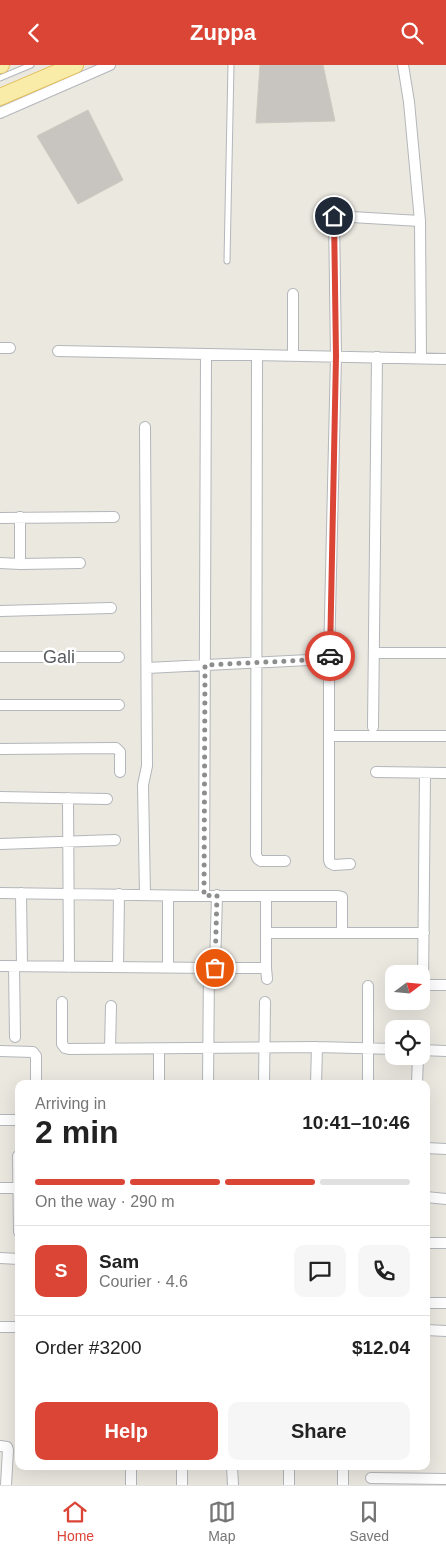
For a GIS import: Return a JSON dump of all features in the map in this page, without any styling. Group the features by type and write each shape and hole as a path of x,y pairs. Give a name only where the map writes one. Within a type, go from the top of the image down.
{"main road":[{"path":"0,97 75,65"}],"street":[{"path":"0,113 110,65"},
{"path":"403,65 409,102 420,221 421,358"},
{"path":"350,864 334,865 329,860 330,659 336,356 334,216 420,221"},
{"path":"292,355 293,294"},
{"path":"58,351 446,359"},
{"path":"204,896 206,354"},
{"path":"257,355 256,855 261,861 285,861"},
{"path":"373,727 376,357"},
{"path":"145,427 148,766 143,785 145,895"},
{"path":"20,517 20,564"},
{"path":"0,518 114,517"},
{"path":"0,563 80,563"},
{"path":"0,611 111,608"},
{"path":"374,653 446,653"},
{"name":"Gali","path":"0,657 118,657"},
{"path":"147,667 330,659"},
{"path":"0,705 119,705"},
{"path":"329,736 446,736"},
{"path":"0,749 116,748 120,753 120,772"},
{"path":"376,772 446,773"},
{"path":"425,773 424,985 446,985"},
{"path":"0,797 106,799"},
{"path":"68,798 70,967"},
{"path":"0,844 115,840"},
{"path":"0,893 168,896 338,896 342,897 342,933"},
{"path":"15,1037 21,893"},
{"path":"118,967 119,894"},
{"path":"208,1080 217,895"},
{"path":"0,966 212,968 266,973 266,895"},
{"path":"168,896 168,968"},
{"path":"266,933 424,933"},
{"path":"368,987 368,1080"},
{"path":"62,1002 62,1044 65,1048 69,1049 264,1047 385,1049"},
{"path":"264,1080 265,1002"},
{"path":"110,1049 111,1006"},
{"path":"316,1080 317,1047"},
{"path":"159,1049 159,1080"},
{"path":"430,1050 446,1051"},
{"path":"0,1051 33,1052 36,1056 36,1080"},
{"path":"417,1080 418,1065"},
{"path":"0,1120 15,1120"},
{"path":"430,1149 446,1149"},
{"path":"0,1188 15,1188"},
{"path":"430,1197 446,1199"},
{"path":"430,1243 446,1243"},
{"path":"0,1258 15,1259"},
{"path":"430,1303 446,1303"},
{"path":"0,1327 15,1327"},
{"path":"430,1330 446,1331"},
{"path":"0,1446 7,1447 8,1450 6,1485"},
{"path":"130,1470 131,1485"},
{"path":"182,1470 182,1485"},
{"path":"232,1470 232,1485"},
{"path":"289,1470 289,1485"},
{"path":"343,1470 343,1485"},
{"path":"371,1481 446,1479"}],"lane":[{"path":"0,78 31,65"},
{"path":"227,261 231,65"}],"building":[{"path":"260,65 323,65 335,121 256,123"},
{"path":"88,110 123,180 78,204 37,136"}],"way so far":[{"path":"215,968 217,895 204,896 205,665 330,659 330,656"}],"route":[{"path":"330,656 336,356 334,216"}]}
